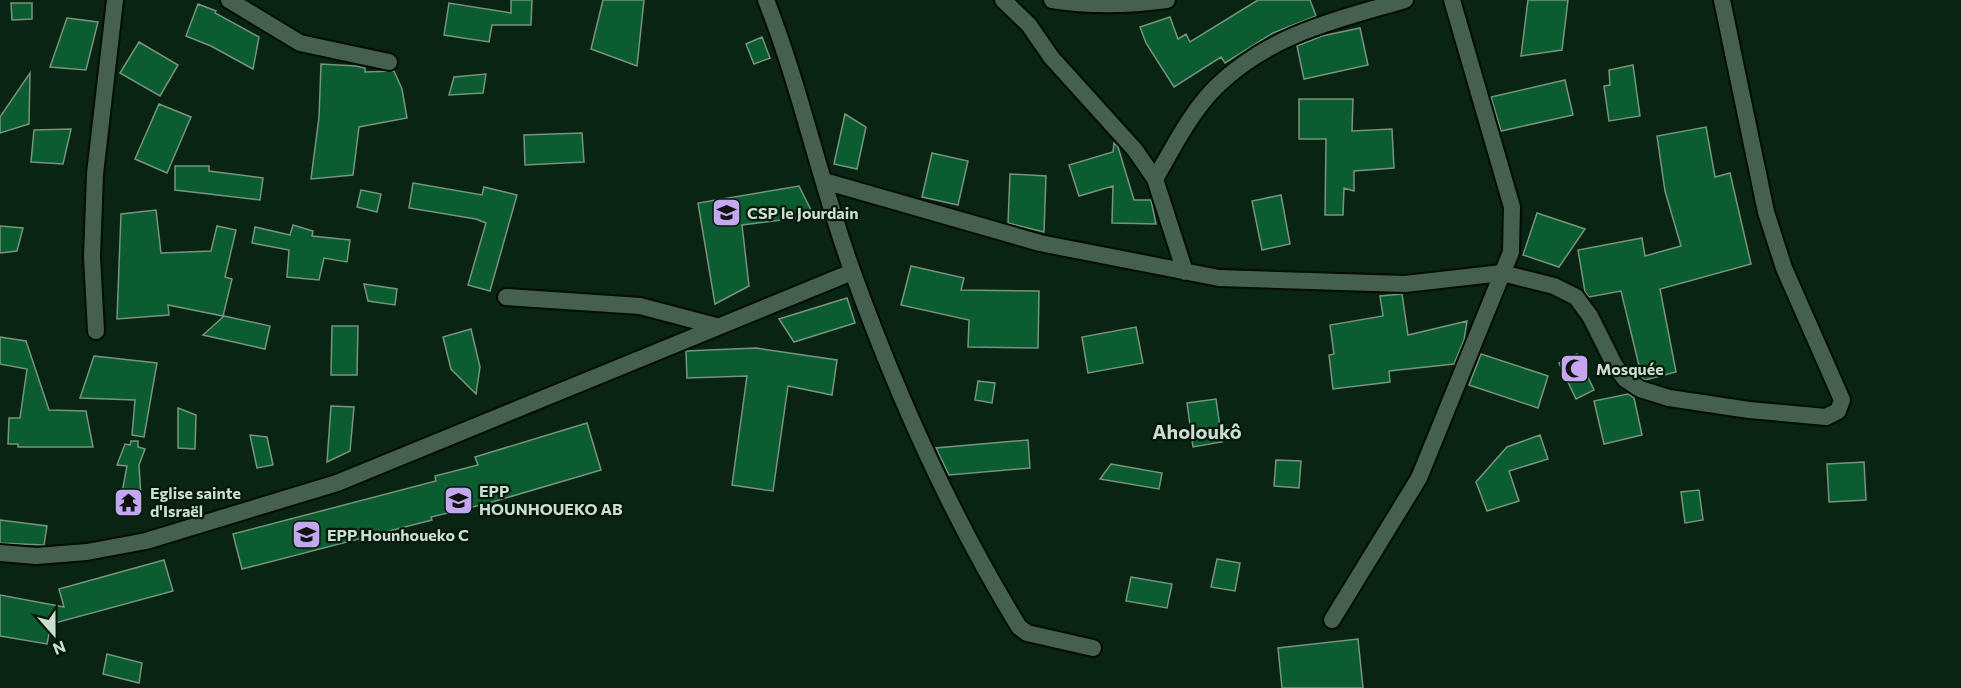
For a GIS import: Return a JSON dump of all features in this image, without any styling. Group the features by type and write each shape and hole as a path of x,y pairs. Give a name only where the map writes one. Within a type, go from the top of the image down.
{"street":[{"path":"96,332 92,257 95,174 115,0"},
{"path":"229,0 300,43 389,62"},
{"path":"766,0 852,272 929,458 1018,627 1026,633 1093,648"},
{"path":"1004,0 1029,26 1051,57 1135,150 1155,179 1185,272"},
{"path":"1053,0 1078,4 1143,3 1167,0"},
{"path":"1155,179 1188,122 1216,88 1259,53 1306,28 1405,0"},
{"path":"1332,620 1419,478 1511,252 1512,207 1452,0"},
{"path":"824,181 1040,243 1220,278 1405,284 1502,273 1554,286 1576,297 1590,316 1615,366 1625,379 1640,389 1669,398 1749,410 1826,417 1838,411 1842,400 1785,267 1766,212 1722,0"},
{"path":"0,553 36,556 67,554 146,540 337,483 852,272"},
{"path":"506,297 640,306 716,326"}],"building":[{"path":"511,0 532,0 531,25 492,25 489,42 444,35 449,3 511,13"},
{"path":"603,0 644,0 637,66 591,49"},
{"path":"1258,0 1310,0 1316,16 1273,33 1225,63 1221,57 1174,87 1146,43 1140,27 1170,17 1178,39 1186,34 1190,42"},
{"path":"1528,0 1568,0 1562,50 1521,56"},
{"path":"11,3 32,3 32,19 12,20"},
{"path":"198,4 216,11 215,13 259,37 253,69 211,46 186,36"},
{"path":"67,18 98,22 86,70 50,67"},
{"path":"1360,28 1368,65 1304,79 1297,46 1322,36"},
{"path":"762,37 770,58 754,64 746,44"},
{"path":"139,42 178,65 160,96 120,73"},
{"path":"321,64 356,66 365,68 365,72 394,71 402,89 407,118 359,127 353,175 311,179 319,117"},
{"path":"1633,65 1640,116 1609,121 1604,86 1610,85 1609,70"},
{"path":"30,73 29,124 0,133 0,117"},
{"path":"486,74 483,93 449,95 454,77"},
{"path":"1565,80 1573,115 1501,131 1491,97"},
{"path":"1299,99 1353,99 1352,131 1392,129 1394,168 1354,171 1354,191 1344,188 1343,215 1325,215 1326,139 1299,139"},
{"path":"159,104 191,117 167,173 135,159"},
{"path":"845,114 866,127 857,169 834,164"},
{"path":"1706,127 1715,177 1730,173 1751,264 1660,289 1676,372 1645,380 1642,378 1621,291 1589,297 1585,292 1578,250 1642,238 1645,256 1681,246 1665,191 1657,136"},
{"path":"71,129 63,164 31,162 34,130"},
{"path":"582,133 584,162 525,165 524,135"},
{"path":"1114,143 1118,147 1134,200 1151,200 1156,224 1112,223 1113,186 1079,196 1069,165 1113,152"},
{"path":"932,153 968,161 958,205 922,197"},
{"path":"175,166 209,166 209,171 263,178 260,200 175,190"},
{"path":"1010,174 1046,176 1044,232 1008,223"},
{"path":"413,183 482,195 484,187 517,195 490,291 468,285 486,223 476,219 409,208"},
{"path":"799,186 814,216 742,225 749,286 715,304 698,203"},
{"path":"361,190 381,194 377,212 357,207"},
{"path":"1281,195 1290,244 1262,250 1252,201"},
{"path":"156,210 161,253 211,251 217,226 236,230 225,277 232,279 223,316 168,305 169,315 117,319 121,214"},
{"path":"1537,213 1585,229 1559,267 1523,255"},
{"path":"293,225 313,231 312,236 350,240 347,262 324,258 319,280 287,277 289,250 252,243 255,227 290,235"},
{"path":"0,226 23,228 17,251 0,253"},
{"path":"911,266 964,278 961,290 1039,291 1038,348 968,347 969,320 901,305"},
{"path":"364,284 397,289 395,305 368,301"},
{"path":"1402,294 1408,335 1467,321 1464,340 1454,364 1389,371 1390,382 1333,389 1329,355 1334,354 1330,325 1383,316 1380,296"},
{"path":"847,298 855,323 794,342 779,319"},
{"path":"224,316 270,326 265,349 203,335"},
{"path":"332,326 358,326 357,375 331,375"},
{"path":"1136,327 1143,363 1088,373 1082,337"},
{"path":"471,329 480,367 476,394 451,369 443,337"},
{"path":"0,337 26,341 49,410 86,411 93,447 18,447 18,444 8,444 9,418 20,418 27,369 0,364"},
{"path":"756,348 837,360 832,395 788,386 773,491 732,485 747,376 687,378 686,351"},
{"path":"1481,354 1548,376 1538,408 1469,385"},
{"path":"1577,354 1594,390 1576,399 1559,363"},
{"path":"94,356 157,363 144,437 132,435 135,400 80,398"},
{"path":"978,381 995,383 992,403 975,400"},
{"path":"1628,394 1634,398 1642,435 1604,444 1594,401"},
{"path":"1216,399 1222,442 1193,447 1187,403"},
{"path":"331,406 354,407 350,451 327,462"},
{"path":"178,408 196,415 195,449 178,448"},
{"path":"587,423 601,470 489,503 431,517 432,520 242,569 233,534 436,481 435,476 478,465 475,457"},
{"path":"250,435 267,437 273,465 257,468"},
{"path":"1540,435 1548,459 1509,471 1519,501 1487,511 1476,482 1507,447"},
{"path":"1028,440 1030,468 949,475 936,448"},
{"path":"131,441 138,441 138,447 145,449 139,465 141,497 121,498 127,466 117,465 125,444 130,445"},
{"path":"1276,460 1301,461 1299,488 1274,486"},
{"path":"1864,462 1866,500 1829,502 1827,464"},
{"path":"1111,464 1162,473 1159,489 1100,479"},
{"path":"1699,490 1703,520 1685,523 1681,492"},
{"path":"0,520 47,526 44,545 0,543"},
{"path":"1217,559 1240,563 1235,591 1211,587"},
{"path":"164,560 173,591 51,624 47,644 0,636 0,595 64,607 59,589"},
{"path":"1131,577 1172,584 1167,608 1126,601"},
{"path":"1358,639 1363,688 1282,688 1278,648"},
{"path":"107,654 142,663 139,683 103,674"}],"place":[{"name":"CSP le Jourdain","path":"726,213"},
{"name":"Mosquée","path":"1575,369"},
{"name":"EPP HOUNHOUEKO AB","path":"458,500"},
{"name":"Eglise sainte d'Israël","path":"129,502"},
{"name":"EPP Hounhoueko C","path":"306,535"}],"district":[{"name":"Aholoukô","path":"1197,432"}]}
